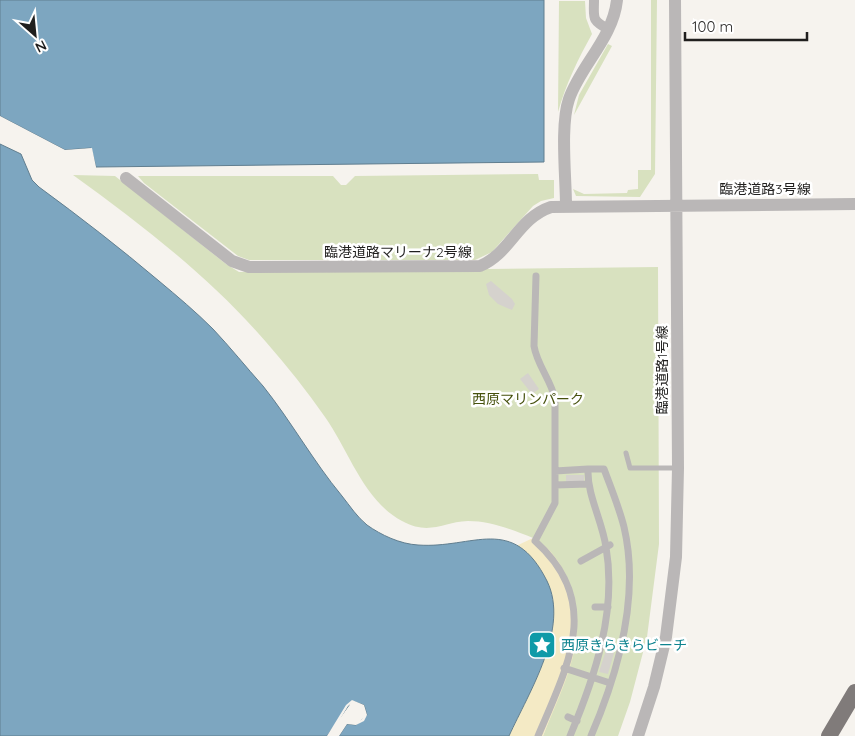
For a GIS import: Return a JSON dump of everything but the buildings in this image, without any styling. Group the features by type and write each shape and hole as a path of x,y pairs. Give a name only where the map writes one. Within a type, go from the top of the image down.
{"highway":[{"path":"829,736 855,692"}],"street":[{"path":"594,0 594,19 597,23 608,29"},
{"path":"566,206 566,110 573,91 608,29 617,0"},
{"name":"臨港道路1号線","path":"638,736 654,687 670,614 676,557 678,468 675,0"},
{"name":"臨港道路マリーナ2号線","path":"126,178 232,261 249,267 480,266 495,256 533,214 551,207 676,205"},
{"name":"臨港道路3号線","path":"676,205 855,204"},
{"path":"536,276 534,346 536,356 553,388 555,399 555,502 535,541 558,566 572,596 575,625 564,668 538,736"},
{"path":"570,736 586,702 592,677 598,665 607,628 611,587 608,546 588,484 588,469"},
{"path":"555,471 604,469 624,528 628,560 627,610 610,683 591,736"},
{"path":"555,485 588,484"},
{"path":"581,561 608,546"},
{"path":"595,607 608,607"},
{"path":"590,650 601,654"},
{"path":"564,668 610,683"},
{"path":"568,717 577,721"}],"lane":[{"path":"626,453 630,468 678,468"}],"green space":[{"path":"651,0 657,0 655,174 640,197 576,196 573,189 584,194 627,193 628,190 638,189 638,170 651,170"},
{"path":"559,1 585,1 586,18 592,34 573,72 558,112"},
{"path":"608,44 612,46 574,115 579,95"},
{"path":"538,174 539,180 554,180 554,198 541,201 533,206 492,252 475,260 249,260 238,256 144,183 138,176 333,176 341,185 346,185 355,176"},
{"name":"西原マリンパーク","path":"73,175 115,176 226,264 239,272 658,267 659,544 647,637 630,702 618,736 543,736 568,670 533,538 502,526 476,521 428,528 420,527 402,521 389,512 367,488 334,430 311,398 282,360 244,318 199,274 174,253"}],"sand":[{"name":"西原きらきらビーチ","path":"533,538 543,544 555,557 564,571 573,592 577,614 577,634 567,675 543,736 469,736 516,546"}],"water":[{"path":"0,0 544,0 544,162 96,167 91,148 65,150 0,116"},
{"path":"0,144 21,154 32,180 39,187 130,257 180,298 213,329 263,386 331,483 367,525 391,538 404,543 418,545 438,545 490,539 506,541 520,547 534,560 547,581 553,599 554,619 544,660 509,736 339,736 347,724 356,725 367,715 364,705 352,701 327,736 0,736"}],"pier":[{"path":"0,116 65,150 92,148 96,167 93,167 90,151 64,153 0,119"},
{"path":"352,700 364,705 367,715 364,721 356,725 347,724 339,736 336,736 346,722 356,723 362,719 364,714 362,706 352,703 348,706 330,736 327,736 346,705"}],"place":[{"name":"西原きらきらビーチ","path":"542,645"}]}
